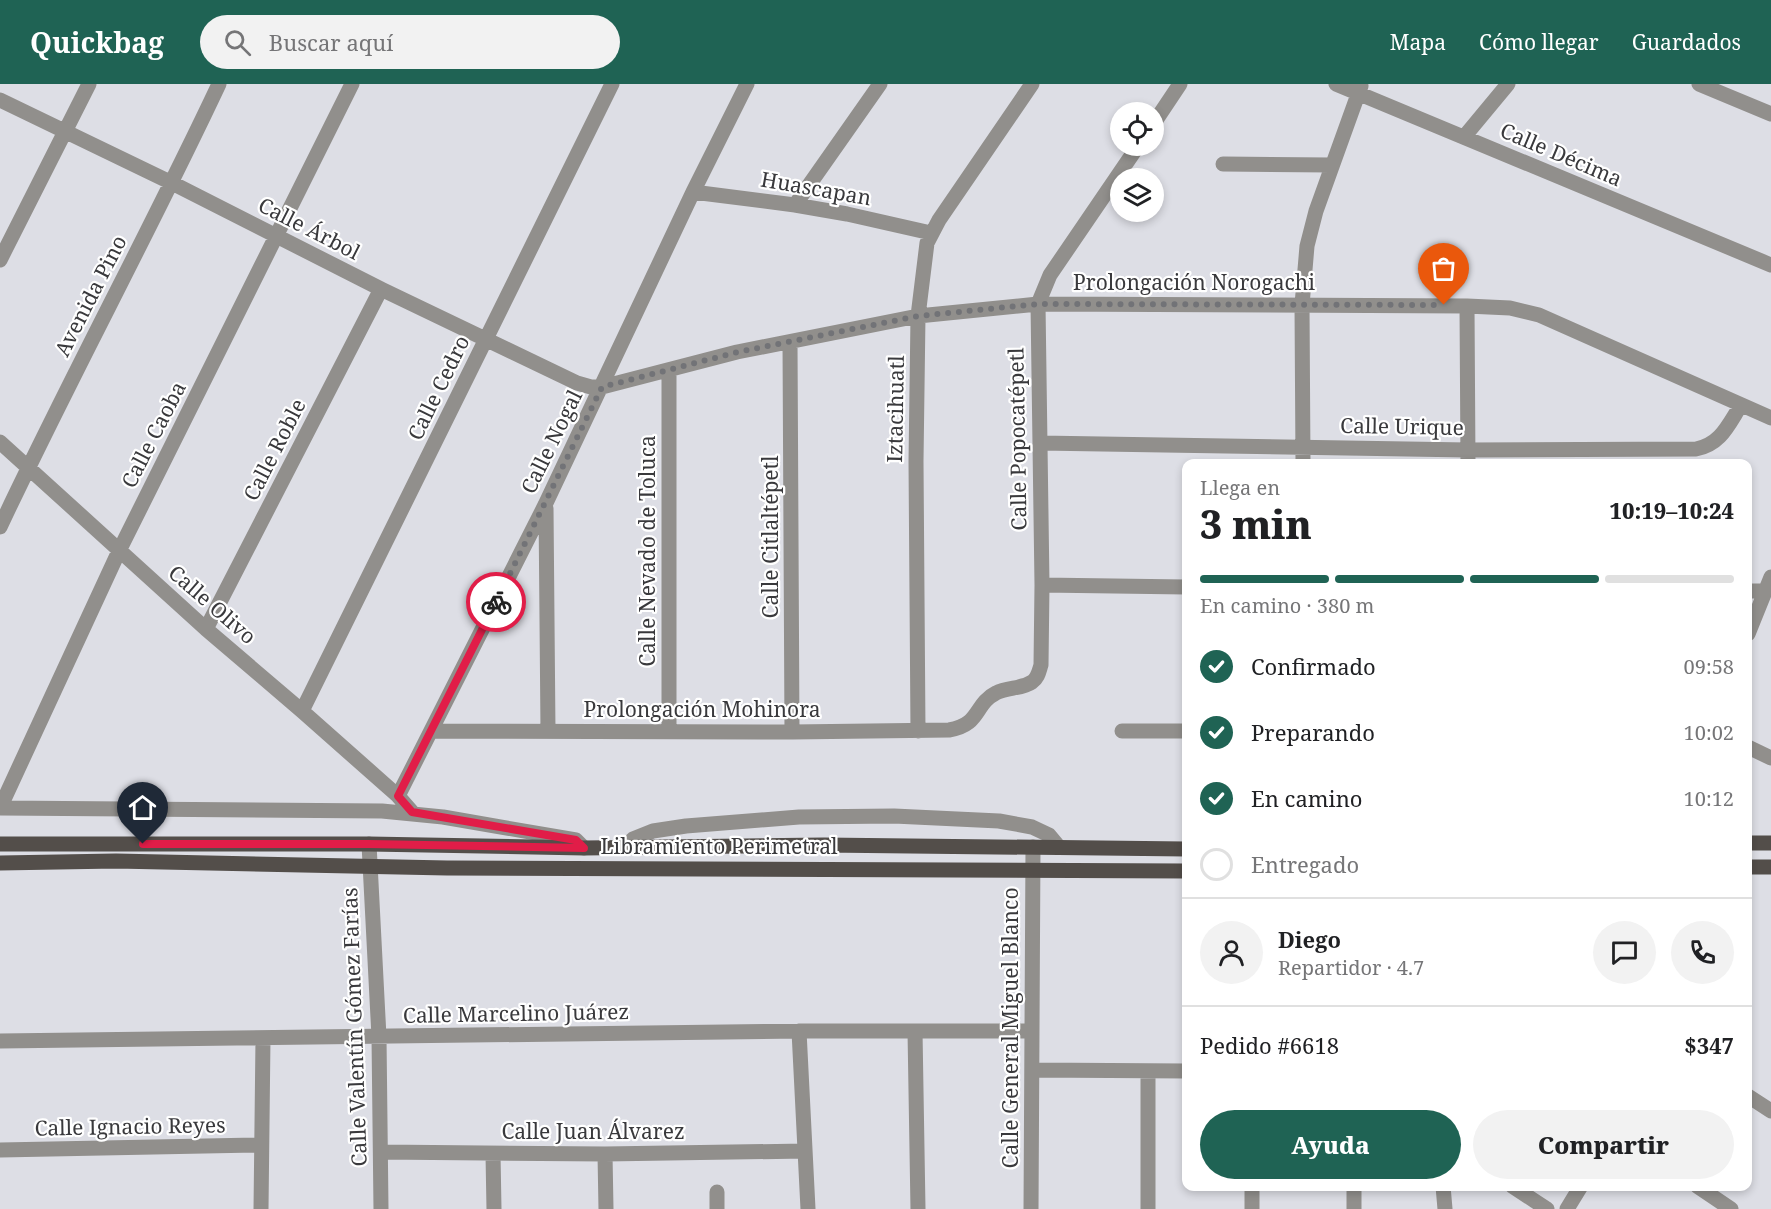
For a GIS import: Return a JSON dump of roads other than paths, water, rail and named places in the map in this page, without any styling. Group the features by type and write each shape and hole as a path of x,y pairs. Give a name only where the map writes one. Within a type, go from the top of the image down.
{"main road":[{"path":"1752,843 1771,843"},
{"name":"Libramiento Perimetral","path":"0,844 369,844 584,848 824,845 1182,849"},
{"name":"Libramiento Perimetral","path":"0,863 116,861 526,868 1182,871"},
{"path":"1752,867 1771,867"}],"street":[{"path":"0,260 89,84"},
{"name":"Avenida Pino","path":"0,527 219,84"},
{"name":"Calle Caoba","path":"0,808 119,551 352,84"},
{"name":"Calle Cedro","path":"302,711 612,84"},
{"name":"Calle Nogal","path":"398,796 545,505 693,192 747,84"},
{"path":"795,205 880,84"},
{"name":"Iztacihuatl","path":"918,731 916,461 918,316 927,243 931,233 1032,84"},
{"path":"1164,108 1180,84"},
{"name":"Calle Décima","path":"1336,84 1360,89 1464,137 1771,265"},
{"path":"1464,137 1508,84"},
{"path":"1699,84 1771,114"},
{"path":"1303,459 1302,305 1309,235 1360,89"},
{"name":"Calle Árbol","path":"0,100 172,183 381,289 577,383 602,387"},
{"name":"Calle Popocatépetl","path":"970,723 994,694 1032,682 1041,665 1040,443 1036,320 1038,304 1050,275 1131,156"},
{"path":"1223,164 1332,165"},
{"name":"Huascapan","path":"693,192 795,205 931,233"},
{"name":"Calle Roble","path":"206,629 381,289"},
{"name":"Prolongación Norogachi","path":"602,387 738,352 918,316 1038,304 1467,306 1518,309 1539,315 1771,418"},
{"path":"1467,306 1468,457"},
{"name":"Calle Citlaltépetl","path":"790,342 792,732"},
{"name":"Calle Nevado de Toluca","path":"669,369 669,732"},
{"name":"Calle Urique","path":"1040,443 1303,446 1468,457 1696,449 1709,447 1718,439 1741,405"},
{"name":"Calle Olivo","path":"0,442 206,629 398,796"},
{"path":"545,505 548,731"},
{"path":"1752,590 1768,584"},
{"path":"1752,624 1768,584"},
{"path":"1042,585 1182,587"},
{"name":"Prolongación Mohinora","path":"432,731 918,731 958,728 970,723"},
{"path":"1122,731 1182,731"},
{"path":"1752,749 1771,758"},
{"path":"398,796 412,812"},
{"path":"0,808 412,812 576,840 584,848"},
{"path":"624,847 633,839 653,831 686,826 798,817 894,816 990,821 1032,827 1049,835 1059,848"},
{"name":"Calle Valentín Gómez Farías","path":"369,844 379,1037 381,1209"},
{"name":"Calle General Miguel Blanco","path":"1031,1209 1033,848"},
{"name":"Calle Marcelino Juárez","path":"0,1041 1032,1030"},
{"path":"799,1031 808,1209"},
{"path":"915,1031 918,1209"},
{"path":"261,1209 263,1038"},
{"path":"1033,1070 1182,1071"},
{"path":"1148,1209 1149,1072"},
{"path":"1752,1099 1771,1111"},
{"name":"Calle Ignacio Reyes","path":"0,1150 261,1145"},
{"name":"Calle Juan Álvarez","path":"381,1152 605,1154 806,1151"},
{"path":"493,1154 494,1209"},
{"path":"605,1154 606,1209"},
{"path":"1252,1191 1252,1209"},
{"path":"1354,1191 1354,1209"},
{"path":"1443,1191 1445,1209"},
{"path":"1519,1191 1546,1209"},
{"path":"1566,1209 1578,1191"},
{"path":"1704,1191 1731,1209"},
{"path":"717,1192 717,1209"}]}
